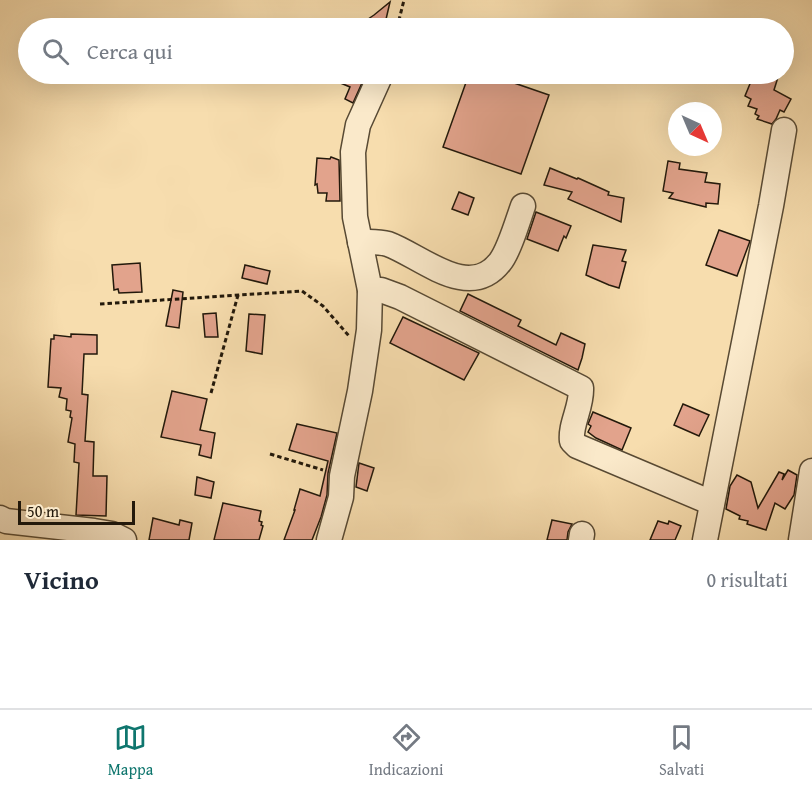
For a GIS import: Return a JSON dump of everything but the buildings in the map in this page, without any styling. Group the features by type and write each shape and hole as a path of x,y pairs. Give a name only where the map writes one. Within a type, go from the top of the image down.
{"street":[{"path":"329,540 341,497 342,476 360,391 369,330 370,290 355,217 353,152 358,125 376,84"},
{"path":"705,540 784,130"},
{"path":"360,242 376,241 390,245 449,275 462,278 479,276 500,262 523,206"},
{"path":"370,290 381,290 400,297 581,388 581,399 571,435 572,441 577,446 712,503"},
{"path":"801,540 812,471"},
{"path":"0,518 6,521 112,534 124,540"}],"path":[{"path":"400,18 404,0"},
{"path":"100,304 302,291 323,306 365,354"},
{"path":"211,393 238,295"},
{"path":"270,454 342,476"}]}
